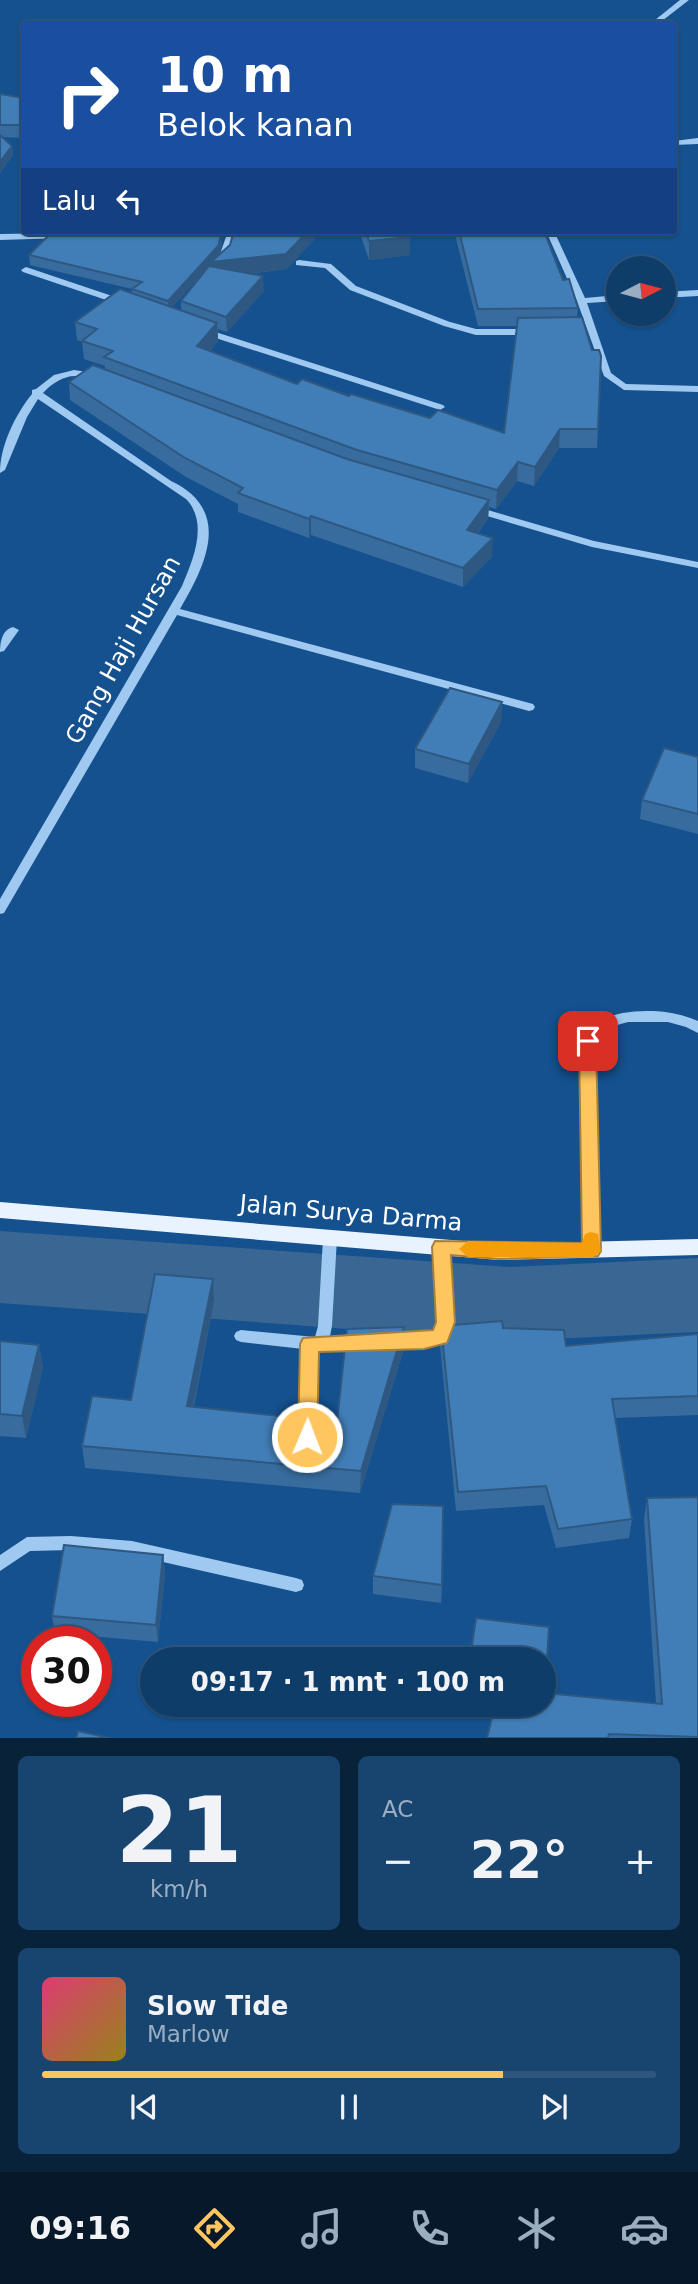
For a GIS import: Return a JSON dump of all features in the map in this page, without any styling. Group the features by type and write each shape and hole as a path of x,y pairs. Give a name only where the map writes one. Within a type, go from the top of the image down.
{"main road":[{"name":"Jalan Surya Darma","path":"0,1210 499,1252 698,1247"}],"street":[{"path":"658,21 685,0"},
{"path":"677,143 698,142"},
{"path":"216,266 225,258 231,235 218,238"},
{"path":"552,235 582,301 607,374 614,382 624,387 698,389"},
{"path":"0,237 71,236"},
{"path":"299,263 328,266 353,288 468,330 538,331"},
{"path":"26,270 131,305"},
{"path":"676,294 698,293"},
{"path":"582,301 606,299"},
{"path":"188,325 338,377 377,386 440,407"},
{"path":"577,331 590,330"},
{"path":"0,470 35,391 69,372 107,380"},
{"name":"Gang Haji Hursan","path":"0,910 173,610 200,553 203,535 198,503 188,493 167,483 35,391"},
{"path":"458,505 592,544 698,565"},
{"path":"173,610 528,708"},
{"path":"0,648 13,630"},
{"path":"592,1251 588,1041 607,1022 653,1015 693,1023 698,1028"},
{"path":"307,1437 315,1343 325,1326 330,1238"},
{"path":"242,1336 315,1343 424,1340 440,1337 445,1322 441,1247"},
{"path":"0,1564 27,1544 71,1543 132,1548 296,1584"}],"building":[{"path":"0,94 21,98 21,125 0,125"},
{"path":"0,135 12,146 0,162"},
{"path":"49,235 221,235 218,246 168,301 132,289 142,282 29,255"},
{"path":"233,235 304,235 286,254 211,262 230,245"},
{"path":"367,235 410,237 369,241"},
{"path":"460,235 546,235 563,280 569,279 578,308 478,309"},
{"path":"209,266 263,276 226,317 181,301"},
{"path":"120,289 217,323 197,346 297,384 302,379 349,396 351,394 430,418 438,410 504,433 518,318 582,317 592,350 599,350 601,356 598,429 560,429 535,467 518,462 497,490 357,450 104,357 113,351 82,341 97,329 75,322"},
{"path":"93,365 347,459 489,500 467,530 493,538 463,568 311,516 309,519 238,493 243,488 185,458 69,382"},
{"path":"450,688 502,702 469,764 415,749"},
{"path":"664,748 698,757 698,814 642,800"},
{"path":"155,1274 213,1279 187,1406 298,1418 307,1425 316,1420 337,1422 347,1329 404,1327 361,1471 82,1446 92,1396 131,1400"},
{"path":"502,1321 503,1328 564,1330 566,1346 698,1334 698,1396 612,1399 632,1519 558,1529 546,1486 458,1492 441,1326"},
{"path":"0,1341 39,1345 22,1416 0,1414"},
{"path":"698,1497 698,1737 609,1734 608,1738 487,1738 492,1717 556,1717 556,1694 662,1704 647,1498"},
{"path":"392,1504 443,1506 442,1585 373,1576"},
{"path":"64,1545 163,1555 156,1625 52,1616"},
{"path":"476,1618 549,1627 548,1647 472,1647"},
{"path":"78,1731 110,1738 76,1738"}],"waterway":[{"path":"0,1267 510,1304 698,1295"}],"slow traffic":[{"path":"468,1249 499,1252 592,1251 591,1240"}],"route":[{"path":"307,1437 310,1344 424,1340 440,1337 445,1322 441,1247 499,1252 592,1251 588,1041"}]}
